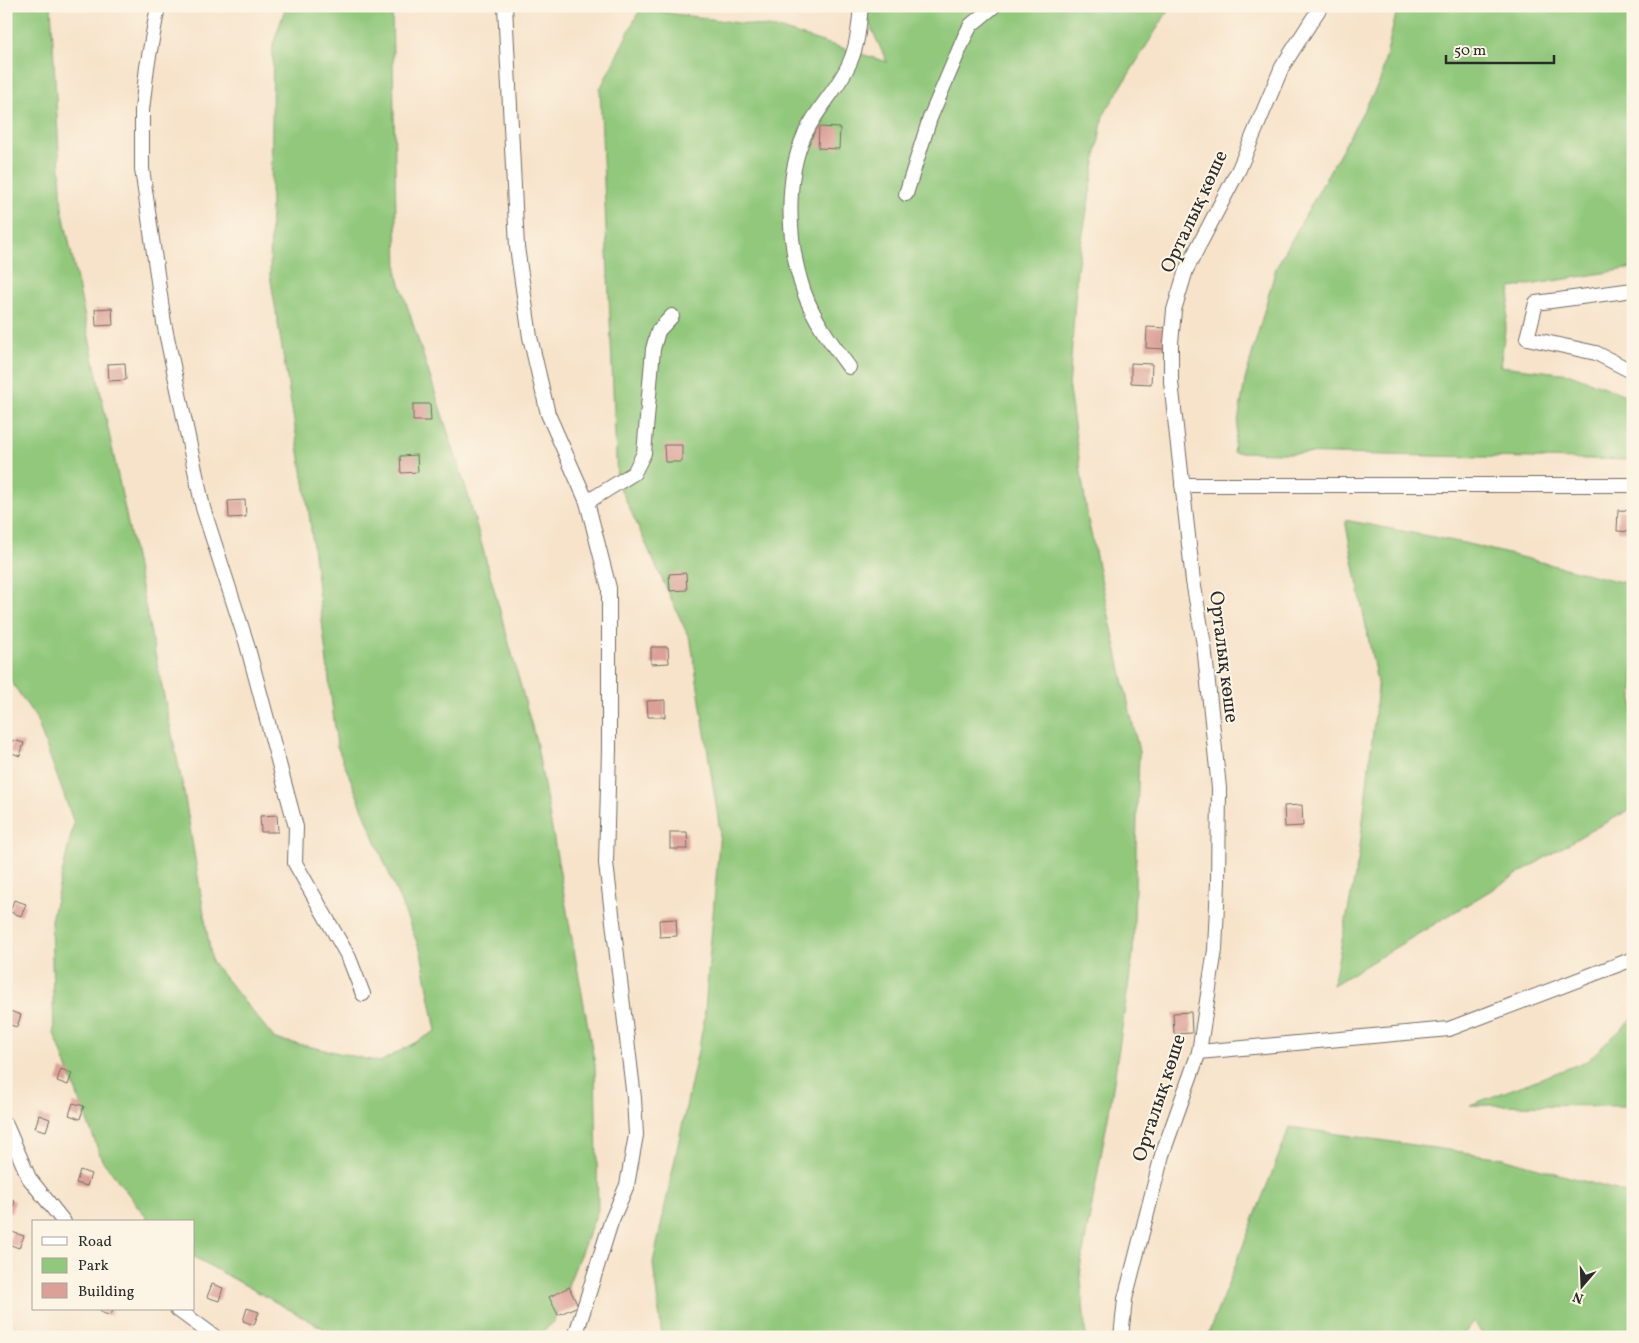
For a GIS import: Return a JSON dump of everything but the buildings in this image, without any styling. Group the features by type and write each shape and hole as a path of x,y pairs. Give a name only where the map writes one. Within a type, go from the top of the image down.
{"street":[{"path":"158,6 147,67 142,110 142,169 164,323 190,450 203,508 246,641 296,828 295,863 349,958 363,994"},
{"path":"505,6 517,247 530,337 548,414 586,502 609,588 609,750 606,863 634,1098 636,1135 627,1185 611,1222 575,1337"},
{"path":"849,367 829,340 804,292 794,250 791,199 792,176 804,137 818,111 851,61 857,40 861,6"},
{"path":"906,194 930,118 965,36 972,25 994,6"},
{"name":"Орталық көше","path":"1121,1337 1125,1299 1162,1154 1199,1052 1215,950 1219,788 1204,645 1193,581 1171,382 1171,343 1174,310 1186,270 1239,169 1282,67 1321,6"},
{"path":"1633,290 1536,303 1527,338 1596,353 1633,372"},
{"path":"586,502 634,473 644,453 653,349 658,331 672,316"},
{"path":"1182,485 1633,486"},
{"path":"1199,1052 1449,1029 1633,959"},
{"path":"6,1125 29,1178 62,1220"},
{"path":"178,1310 214,1337"}],"green space":[{"path":"9,6 51,6 62,208 184,792 212,962 275,1039 380,1062 436,1031 421,952 337,746 309,513 270,275 273,45 286,6 392,6 397,274 468,495 536,741 595,1065 598,1210 553,1323 535,1337 339,1337 195,1258 195,1220 148,1220 102,1160 54,1033 51,920 74,823 36,718 6,674 6,9"},
{"path":"861,6 1171,6 1103,116 1077,269 1069,390 1088,520 1139,752 1133,954 1111,1101 1080,1269 1086,1337 662,1337 653,1263 704,1022 720,831 691,642 617,481 600,89 640,9 781,29 887,62"},
{"path":"1398,6 1633,6 1633,268 1511,288 1500,366 1570,374 1633,398 1633,460 1233,452 1245,380 1276,268 1380,81"},
{"path":"1345,520 1464,543 1633,585 1633,808 1588,832 1333,985 1359,856 1378,687"},
{"path":"1633,1018 1633,1106 1470,1105 1587,1061"},
{"path":"1290,1127 1503,1158 1633,1195 1633,1337 1485,1337 1473,1322 1462,1337 1207,1337"}]}
